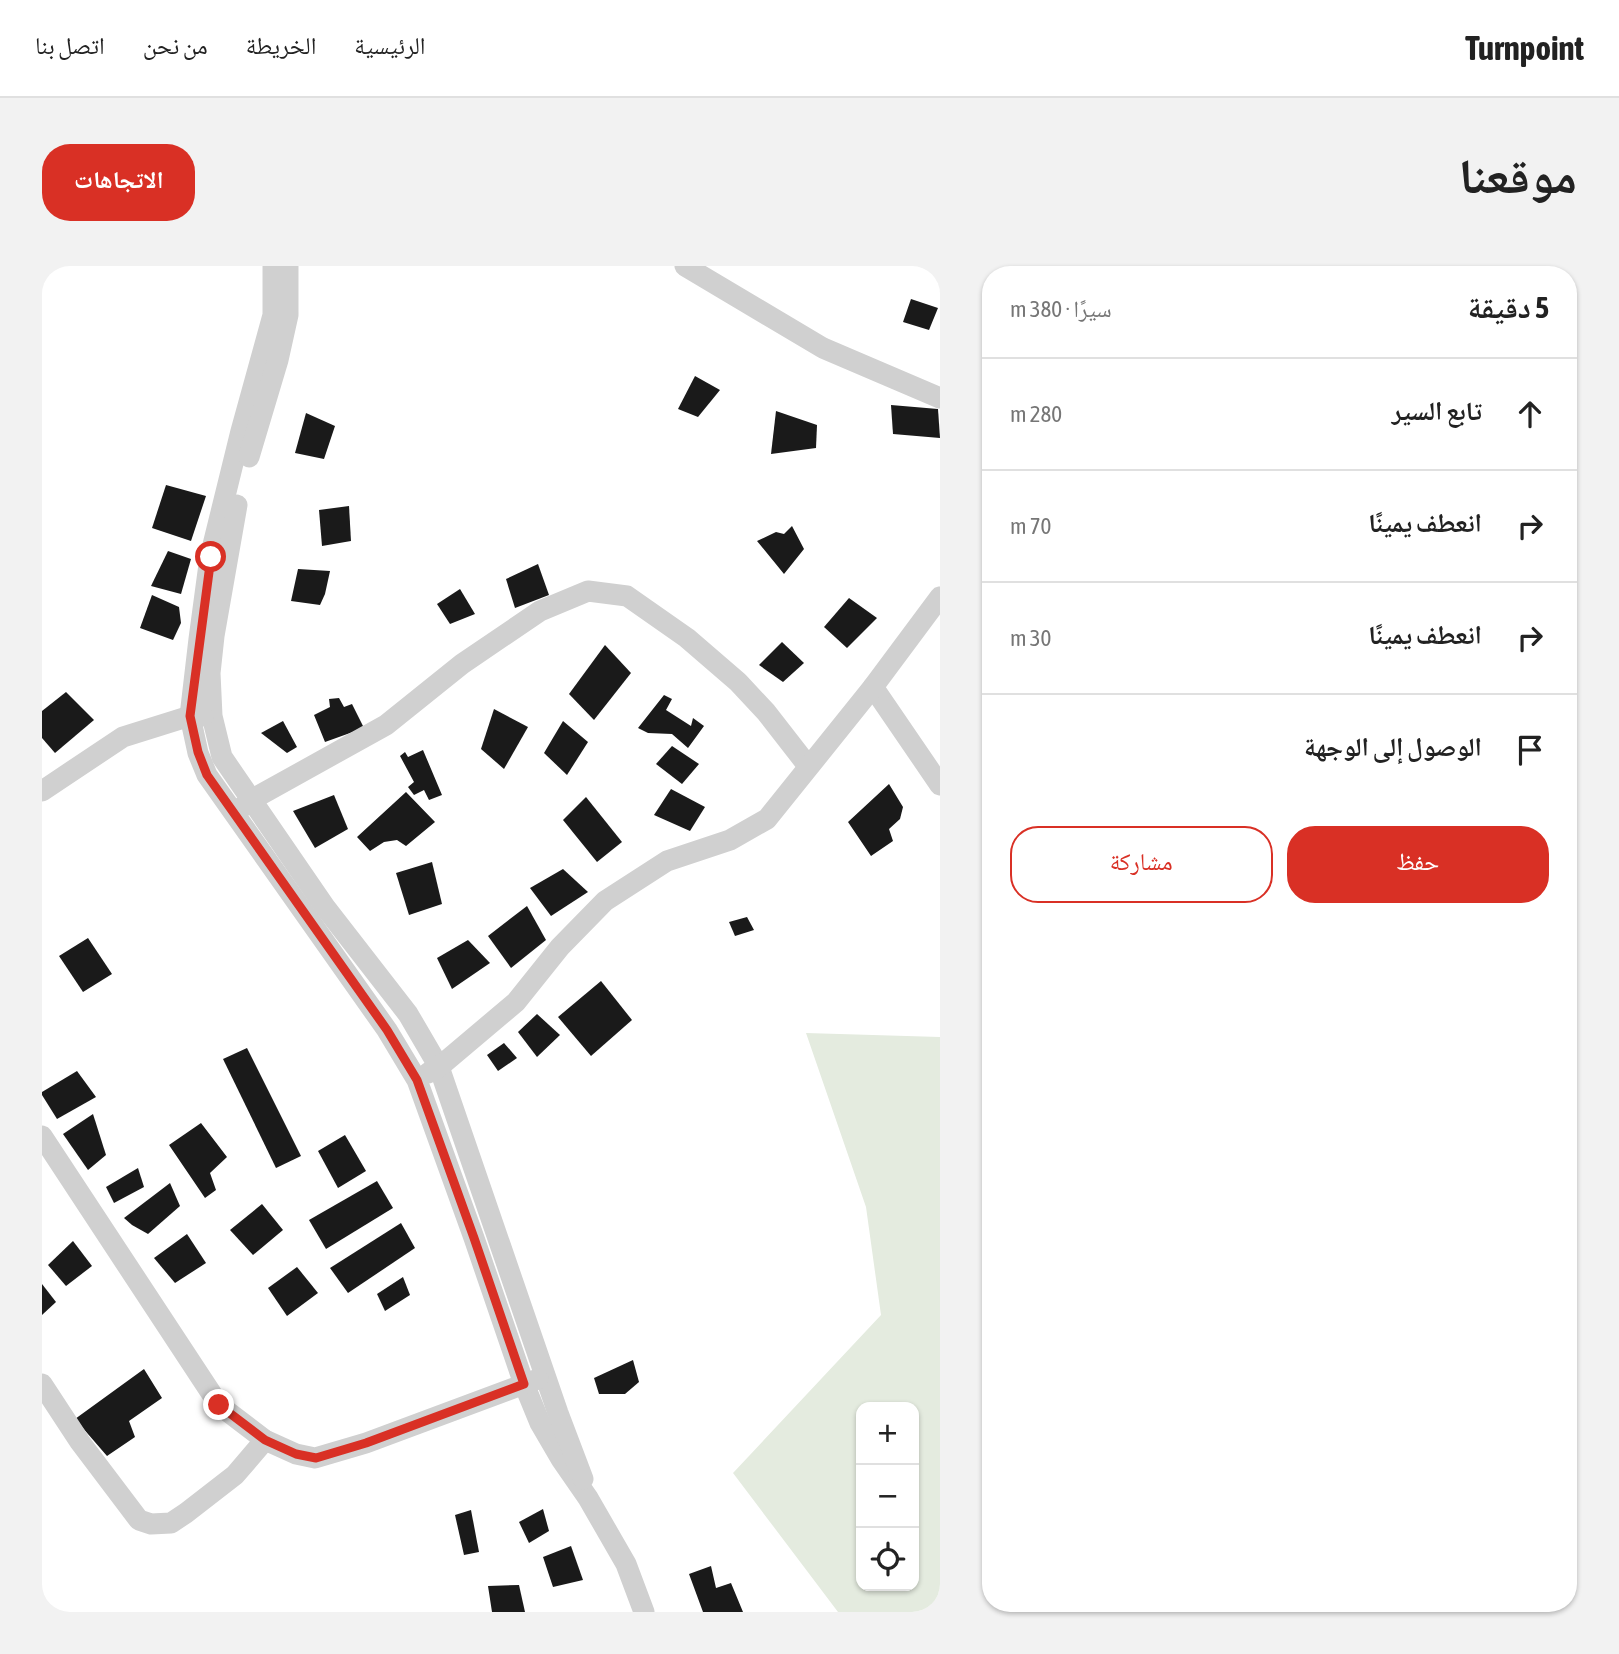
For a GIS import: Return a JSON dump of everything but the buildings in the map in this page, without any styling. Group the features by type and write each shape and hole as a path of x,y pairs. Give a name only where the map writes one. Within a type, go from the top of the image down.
{"street":[{"path":"273,266 273,315 241,431 211,557 190,716 198,752 207,775 233,814 380,1020 417,1080 540,1423 626,1564 645,1612"},
{"path":"288,266 288,315 236,509 227,555 210,673 212,716 222,757 326,907 408,1014 439,1068 545,1376 581,1470 588,1498"},
{"path":"685,266 823,348 940,398"},
{"path":"233,814 251,800 386,725 462,664 541,611 588,591 627,596 687,638 738,682 766,712 808,766"},
{"path":"417,1080 439,1068 516,1002 560,947 605,901 667,861 730,840 767,819 873,687 940,597"},
{"path":"873,687 940,785"},
{"path":"42,791 123,737 190,716 212,716"},
{"path":"42,1136 219,1405 265,1440 296,1454 316,1458 366,1443 545,1376"},
{"path":"42,1384 80,1442 139,1520 151,1524 171,1522 186,1513 235,1475 265,1440"}],"shaded area":[{"path":"806,1033 940,1037 940,1612 838,1612 733,1473 881,1315 866,1207"}],"route":[{"path":"211,557 190,716 198,752 207,775 387,1030 417,1080 524,1384 366,1443 316,1458 296,1454 265,1440 219,1405"}]}
